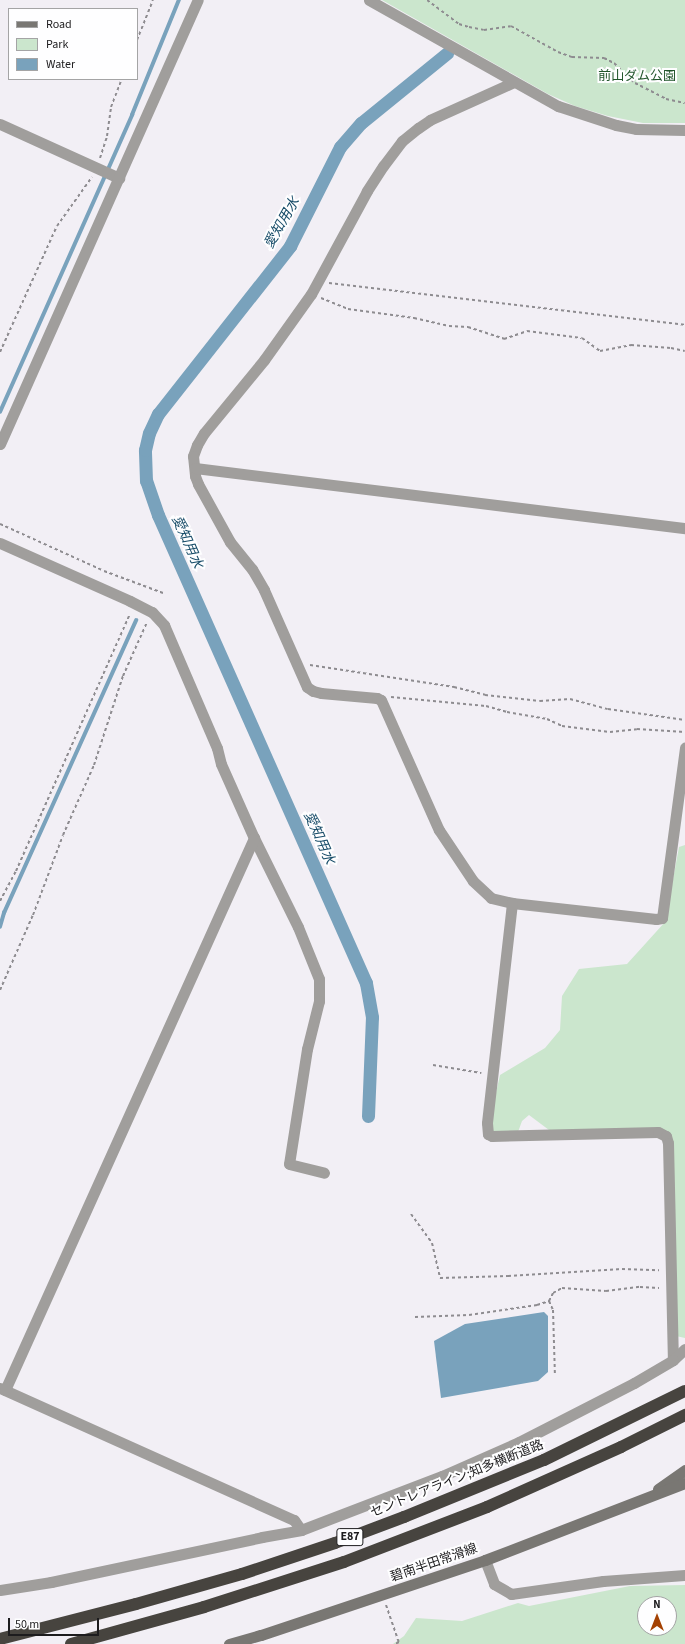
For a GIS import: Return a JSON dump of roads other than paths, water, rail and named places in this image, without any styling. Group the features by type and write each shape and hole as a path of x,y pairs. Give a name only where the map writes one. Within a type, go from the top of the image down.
{"highway":[{"name":"セントレアライン;知多横断道路","path":"0,1639 136,1604 242,1574 335,1542 404,1517 544,1460 685,1391"},
{"name":"E87","path":"71,1644 204,1607 344,1562 500,1502 685,1415"}],"main road":[{"name":"碧南半田常滑線","path":"644,1499 685,1470"},
{"name":"碧南半田常滑線","path":"229,1644 262,1635 485,1560 685,1483"}],"street":[{"path":"0,444 198,0"},
{"path":"369,0 558,106 616,125 636,129 685,130"},
{"path":"514,82 430,120 402,142 383,166 367,191 311,294 264,360 204,433 197,445 193,456 198,484 230,542 252,569 264,590 295,663 307,687 313,691 377,698 381,700 439,830 473,881 491,898 512,903 656,919 662,918 685,748"},
{"path":"0,124 119,178"},
{"path":"195,468 685,528"},
{"path":"0,543 152,612 164,625 217,748 221,764 254,838 298,927 319,979 319,1001 307,1049 289,1164 324,1173"},
{"path":"254,838 2,1389 294,1520 301,1530"},
{"path":"512,903 486,1130 490,1136 658,1132 666,1136 668,1143 673,1360"},
{"path":"0,1590 58,1581 301,1530 442,1476 519,1442 634,1383 673,1360 685,1349"},
{"path":"485,1560 494,1584 512,1594 603,1581 685,1575"}],"water":[{"path":"544,1312 548,1316 548,1372 538,1381 441,1398 434,1341 465,1324"}],"waterway":[{"path":"0,412 132,115 179,0"},
{"name":"愛知用水","path":"368,1116 372,1017 366,983 158,515 146,481 145,450 149,433 158,414 290,246 340,147 361,123 447,53"},
{"path":"0,927 4,913 136,620"}],"park label":[{"name":"前山ダム公園","path":"637,76"}]}
